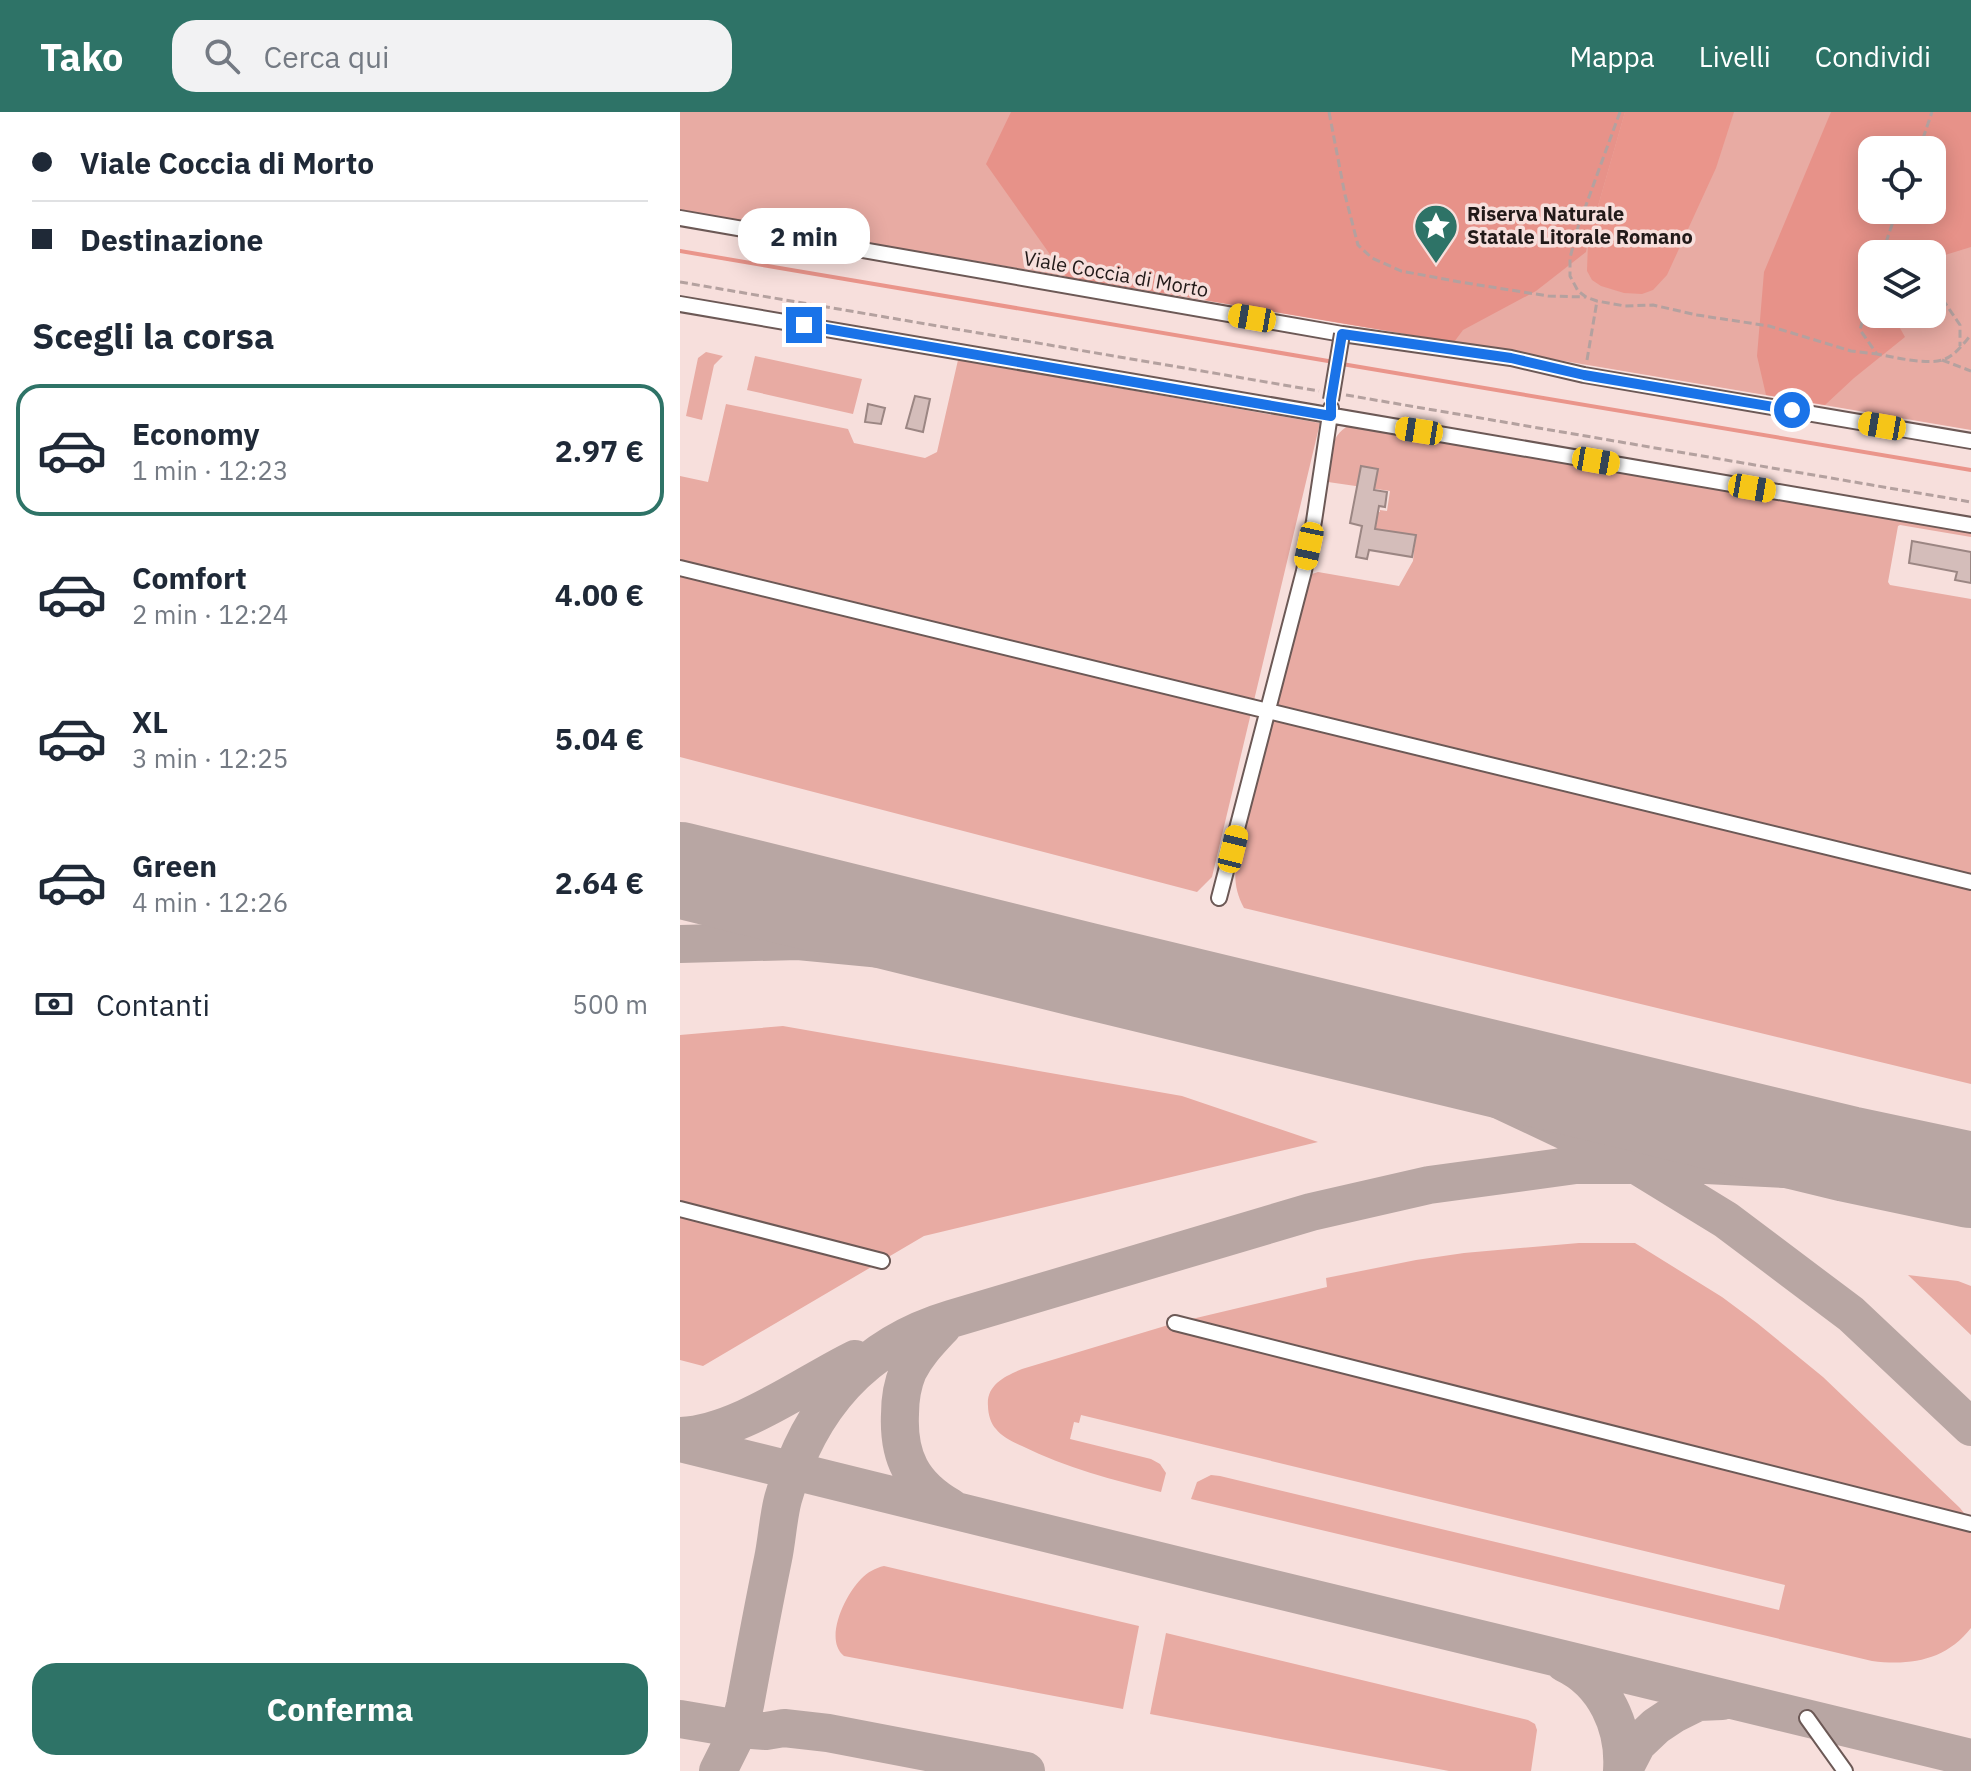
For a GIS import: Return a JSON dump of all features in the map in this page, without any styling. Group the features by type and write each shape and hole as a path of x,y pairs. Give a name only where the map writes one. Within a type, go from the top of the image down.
{"street":[{"name":"Viale Coccia di Morto","path":"680,218 1342,334 1511,358 1584,375 1971,441"},
{"path":"680,304 1971,525"},
{"path":"1219,898 1304,571 1342,334"},
{"path":"680,568 1971,882"},
{"path":"680,1209 882,1261"},
{"path":"1175,1323 1971,1524"},
{"path":"1807,1718 1845,1771"}],"path":[{"path":"1329,112 1358,245 1372,258 1401,271 1460,282 1548,296 1586,297"},
{"path":"1620,112 1578,227 1570,258 1570,276 1578,291 1586,297 1625,306 1653,305 1769,326 1851,351 1908,360 1942,360 1971,371"},
{"path":"1924,136 1932,112"},
{"path":"1584,375 1597,301"},
{"path":"1946,304 1960,325 1960,349"},
{"path":"1861,328 1877,354"},
{"path":"1942,360 1960,349 1971,335"}],"shaded area":[{"name":"Riserva Naturale Statale Litorale Romano","path":"680,112 1971,112 1971,430 680,211"},
{"path":"1011,112 1625,112 1586,252 1536,291 1463,330 1454,342 1066,277 986,164"},
{"path":"1625,112 1734,112 1716,168 1667,275 1653,290 1642,294 1624,293 1601,286 1592,280 1587,271 1588,241"},
{"path":"1831,112 1971,112 1971,247 1946,255 1946,240 1858,240 1858,328 1900,328 1905,337 1825,405 1766,395 1757,356 1764,272"},
{"path":"706,352 723,356 714,365 702,420 686,416 698,358"},
{"path":"755,356 862,379 853,414 747,390"},
{"path":"958,360 1320,423 1212,877 1197,892 680,757 680,476 708,482 726,404 848,429 854,443 925,458 937,452"},
{"path":"1350,425 1971,529 1971,537 1898,526 1888,582 1890,585 1971,599 1971,1084 1244,908 1236,886 1236,864 1309,578 1318,572 1399,586 1413,561 1415,540 1375,533 1378,512 1387,511 1390,491 1328,482 1334,442 1337,435"},
{"path":"783,1026 1182,1096 1318,1142 924,1236 703,1366 680,1360 680,1035"},
{"path":"1579,1243 1635,1243 1722,1297 1823,1377 1960,1508 1971,1522 1971,1628 1961,1639 1927,1658 1900,1662 1872,1661 1191,1499 1197,1482 1211,1475 1220,1476 1779,1610 1785,1585 1081,1415 1079,1423 1074,1422 1070,1439 1151,1459 1160,1464 1166,1473 1161,1492 1090,1473 1039,1454 1004,1437 990,1419 990,1392 1009,1375 1175,1323 1327,1287 1326,1278 1416,1260"},
{"path":"1908,1275 1958,1281 1971,1286 1971,1335"},
{"path":"884,1566 1139,1626 1123,1709 844,1656 836,1639 843,1605 861,1579"},
{"path":"1166,1633 1528,1720 1535,1724 1537,1730 1531,1771 1449,1771 1150,1714"}],"building":[{"path":"915,396 930,399 923,432 906,428"},
{"path":"868,404 885,408 881,424 865,422"},
{"path":"1361,466 1378,469 1374,490 1387,492 1385,507 1379,506 1375,529 1416,535 1412,557 1369,550 1367,559 1356,557 1362,526 1350,523"},
{"path":"1912,541 1971,552 1971,583 1955,580 1957,572 1909,563"}],"waterway":[{"path":"680,251 1334,362"},
{"path":"1342,364 1971,470"}],"taxiway":[{"path":"680,944 798,941 1084,970"},
{"path":"1256,1011 1491,1096 1633,1163 1726,1220 1851,1314 1971,1427"},
{"path":"718,1771 739,1729 781,1506 807,1437 823,1410 865,1364 919,1331 1311,1212 1429,1185 1576,1165 1706,1165 1804,1170 1971,1192"},
{"path":"943,1326 908,1371 901,1397 900,1429 905,1457 917,1479 950,1507"},
{"path":"680,1436 724,1427 747,1417 855,1359"},
{"path":"680,1443 1971,1758"},
{"path":"1564,1663 1591,1682 1610,1708 1620,1738 1622,1771"},
{"path":"1623,1771 1637,1744 1656,1726 1698,1702 1722,1701"},
{"path":"680,1719 739,1729 766,1731 784,1728 828,1733 1026,1771"}],"runway":[{"path":"680,870 1848,1154 1971,1180"}],"place":[{"name":"Riserva Naturale Statale Litorale Romano","path":"1436,265"}],"route":[{"path":"804,325 1331,416 1342,334 1511,358 1584,375 1792,410"}]}
